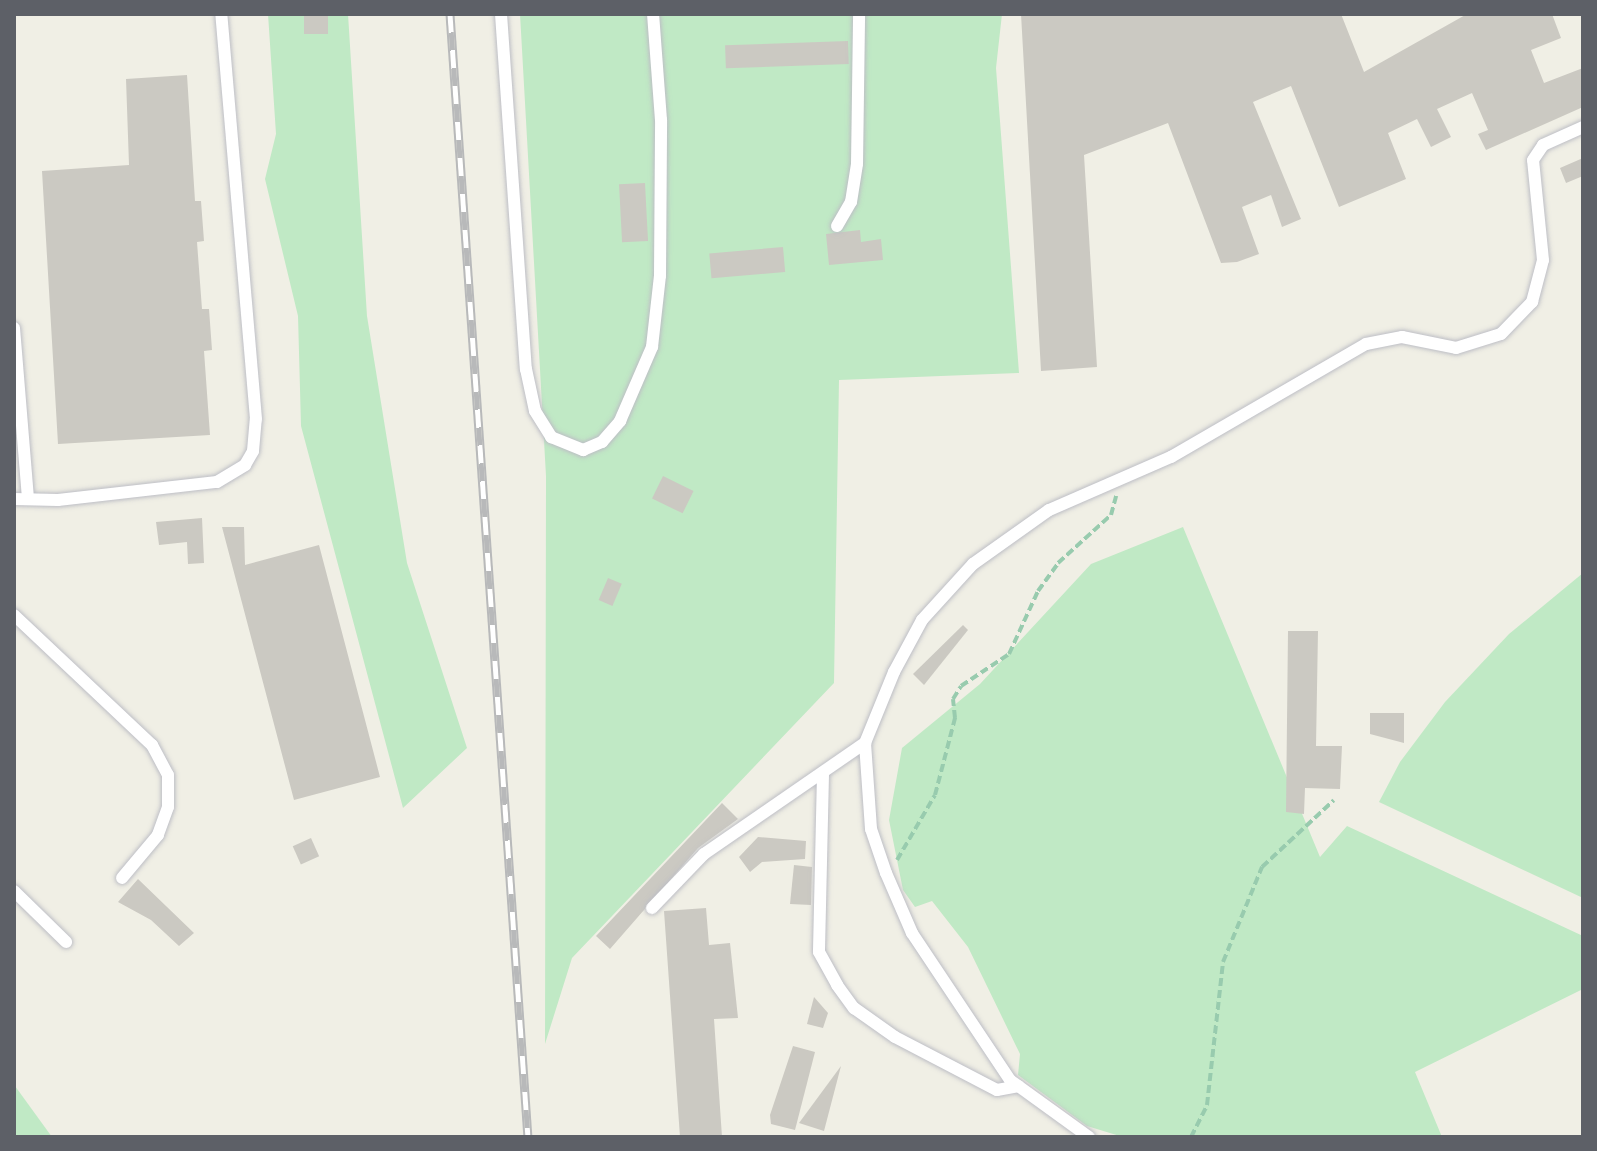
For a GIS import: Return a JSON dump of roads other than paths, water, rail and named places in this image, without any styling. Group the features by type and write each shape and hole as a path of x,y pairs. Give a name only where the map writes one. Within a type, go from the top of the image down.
{"lane":[{"path":"14,328 21,498 58,500 217,482 245,465 253,451 256,419 221,14"},
{"path":"501,14 526,369 535,411 551,437 583,450 602,442 620,421 652,347 660,276 661,135 653,14"},
{"path":"837,226 851,202 857,164 859,14"},
{"path":"652,908 704,854 865,743 922,620 973,564 1049,510 1171,457 1366,344 1402,337 1456,348 1501,334 1532,302 1543,260 1533,160 1543,145 1583,127"},
{"path":"14,615 152,745 168,775 168,807 158,835 122,878"},
{"path":"865,743 871,829 912,933 963,1014 1019,1086 1089,1137"},
{"path":"823,774 819,952 837,985 854,1008 895,1037 997,1090 1019,1086"},
{"path":"14,891 66,942"}],"railway":[{"path":"450,14 528,1137"}]}
